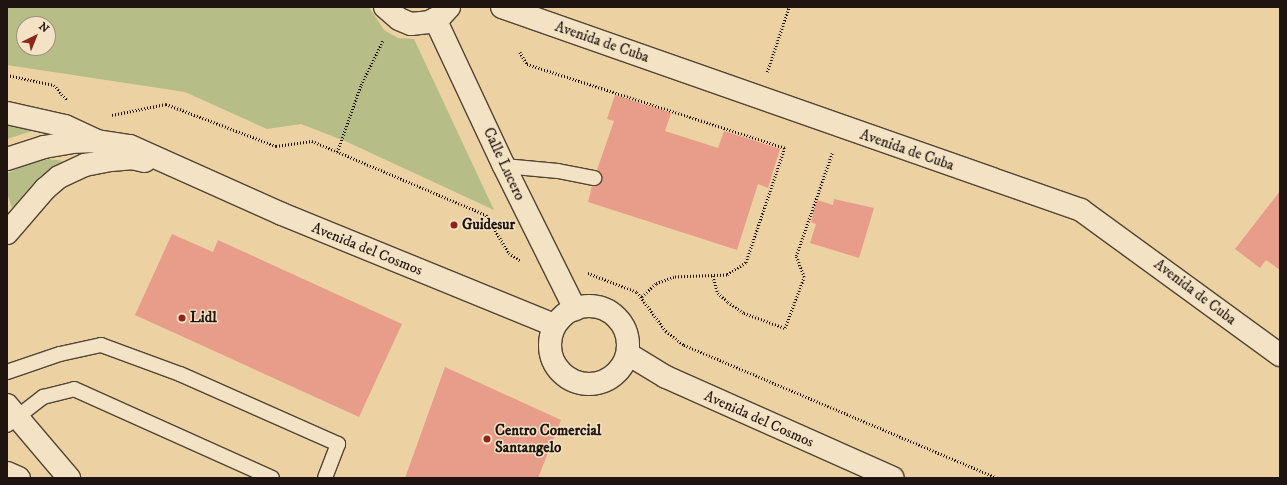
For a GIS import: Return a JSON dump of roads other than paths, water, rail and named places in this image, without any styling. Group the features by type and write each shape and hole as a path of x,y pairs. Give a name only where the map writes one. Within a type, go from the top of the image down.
{"street":[{"name":"Avenida de Cuba","path":"502,7 1081,210 1280,355"},
{"path":"390,12 411,24 442,13"},
{"name":"Calle Lucero","path":"442,13 504,166 540,262 575,309"},
{"path":"7,113 65,126 97,141"},
{"path":"7,159 44,147 97,141 130,146 181,170"},
{"path":"7,233 44,189 59,177 85,165 132,158 181,170"},
{"name":"Avenida del Cosmos","path":"181,170 554,325"},
{"path":"597,306 610,312 621,321 627,334 628,354 620,369 608,380 589,385 578,383 566,378 552,360 549,343 554,325 566,313 575,309 597,306"},
{"name":"Avenida del Cosmos","path":"628,354 666,377 893,478"},
{"path":"10,416 69,478"},
{"path":"7,473 18,478"}],"lane":[{"path":"504,166 558,171 594,178"},
{"path":"7,372 60,354 101,345 180,374 338,444 325,478"},
{"path":"10,416 43,397 74,389 272,478"}],"place":[{"name":"Guidesur","path":"454,225"},
{"name":"Lidl","path":"182,318"},
{"name":"Centro Comercial Santangelo","path":"487,439"}]}
